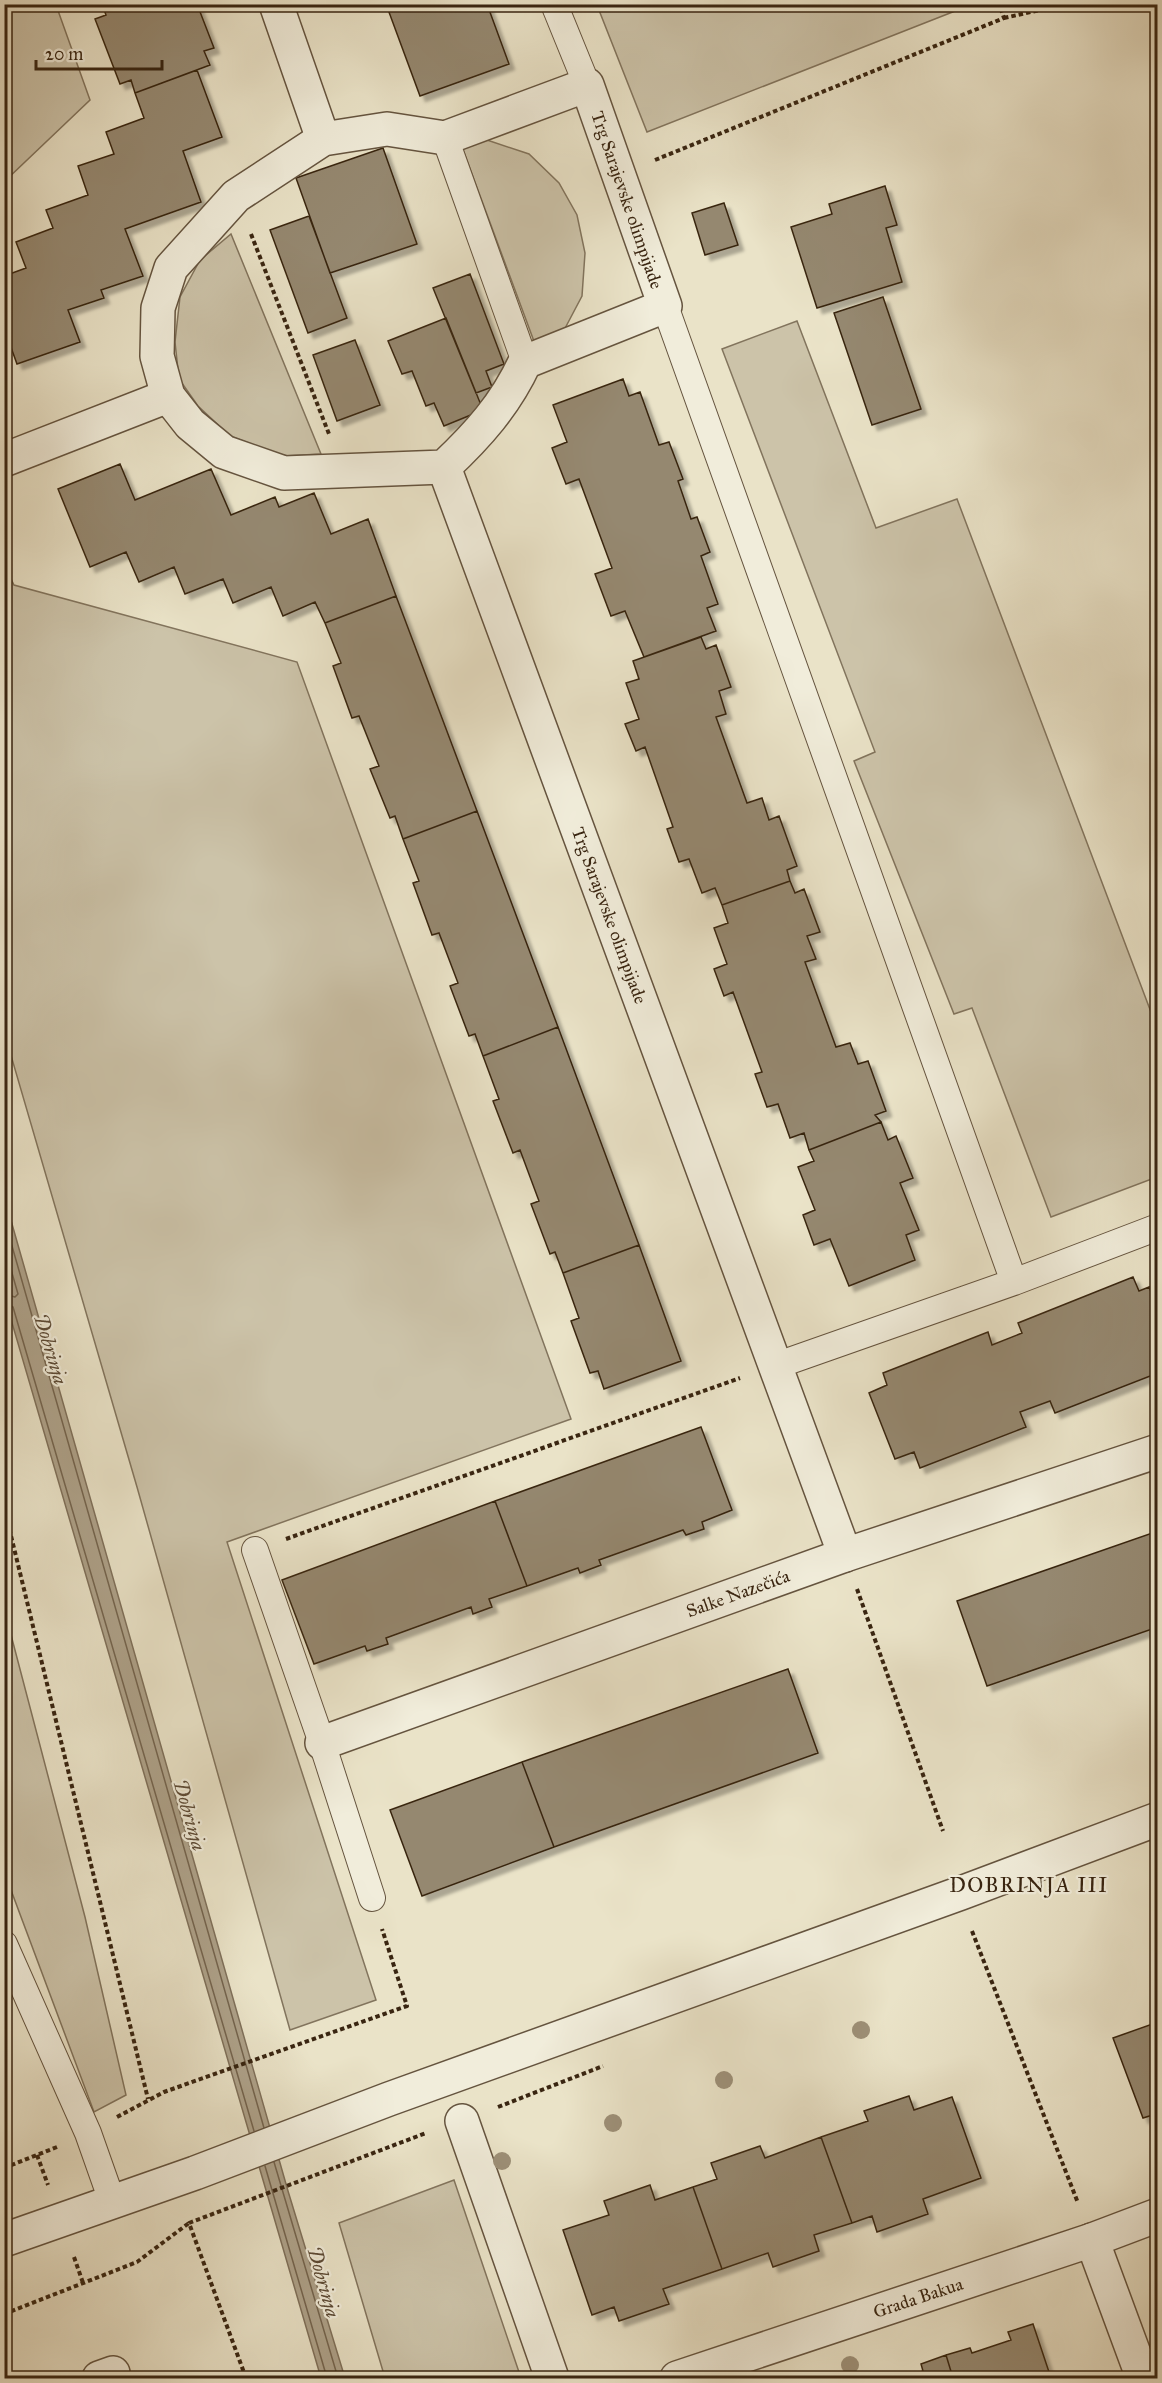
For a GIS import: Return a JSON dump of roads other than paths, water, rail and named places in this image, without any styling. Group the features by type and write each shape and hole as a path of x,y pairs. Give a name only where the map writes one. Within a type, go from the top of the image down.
{"street":[{"path":"276,4 323,139"},
{"path":"525,362 516,382 483,430 444,467 284,473 224,452 190,424 168,396 157,357 158,308 171,268 236,196 323,139 387,129 445,138 587,85"},
{"name":"Trg Sarajevske olimpijade","path":"525,362 665,306 587,85"},
{"path":"4,459 168,396"},
{"name":"Trg Sarajevske olimpijade","path":"444,467 845,1555"},
{"name":"Salke Nazečića","path":"322,1743 845,1555 1158,1451"},
{"path":"4,2240 195,2173 389,2098 950,1897 1158,1819"},
{"path":"462,2121 552,2379"},
{"name":"Grada Bakua","path":"677,2379 1092,2240 1158,2215"},
{"path":"1092,2240 1143,2379"}],"lane":[{"path":"554,4 587,85"},
{"path":"445,138 525,362"},
{"path":"665,306 1014,1282"},
{"path":"775,1366 1014,1282 1158,1227"},
{"path":"255,1550 322,1743 372,1898"},
{"path":"4,1944 88,2133 112,2201"}],"water":[{"name":"Dobrinja","path":"4,1196 288,2191 345,2378 321,2378 5,1299"}],"district":[{"name":"DOBRINJA III","path":"1029,1885"}]}
